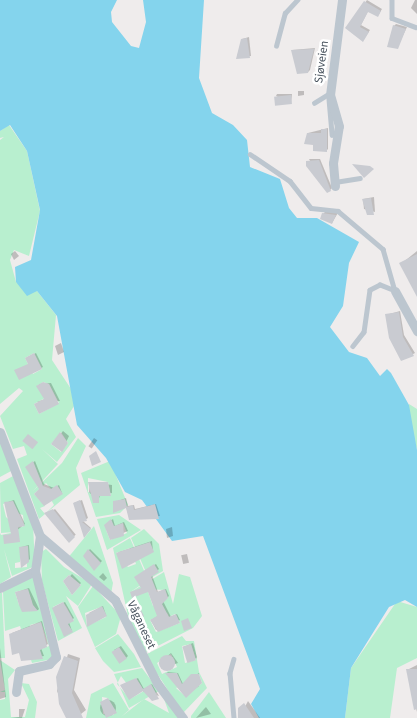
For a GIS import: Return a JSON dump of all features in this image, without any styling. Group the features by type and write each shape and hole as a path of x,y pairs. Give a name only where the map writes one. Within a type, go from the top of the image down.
{"street":[{"name":"Sjøveien","path":"334,183 333,164 340,141 336,108 330,94 342,0"},
{"path":"395,291 417,331"},
{"name":"Våganeset","path":"0,432 40,536 115,600 156,683 183,718"},
{"name":"Våganeset","path":"16,692 19,671 49,664 56,657 35,571 40,536"},
{"path":"0,588 35,571"}],"lane":[{"path":"276,46 285,13 297,0"},
{"path":"392,0 392,18 415,27"},
{"path":"314,103 330,94"},
{"path":"330,94 327,112 332,135"},
{"path":"327,112 336,108"},
{"path":"250,154 290,181 311,208 338,211 375,239 383,249 395,291"},
{"path":"334,183 342,183 360,178"},
{"path":"353,346 364,332 370,290 380,285 395,291"},
{"path":"234,660 230,672 234,718"}],"green space":[{"path":"9,125 27,151 40,211 29,256 14,250 10,260 16,282 37,291 56,315 52,360 71,389 74,406 66,419 76,437 57,462 42,449 58,464 33,491 62,463 78,438 86,446 76,468 80,485 39,519 17,459 27,455 24,446 13,449 0,416 23,391 19,388 0,404 0,140 4,137 0,138 0,131","holes":["34,353 42,369 33,374 25,358","43,382 49,384 59,403 39,414 34,404 45,398 37,386","61,432 68,443 61,452 51,444","46,483 53,491 49,496 54,505 45,514 40,508 45,506 34,494"]},
{"path":"409,404 417,409 417,450 408,415"},
{"path":"0,439 13,470 0,477"},
{"path":"110,461 128,505 120,513 96,517 81,473","holes":["88,478 108,482 111,496 88,492"]},
{"path":"15,475 33,524 35,566 12,576 4,549 11,577 0,584 0,533 1,535 15,532 1,533 0,483","holes":["13,501 17,513 23,515 24,526 18,528 6,517 3,504","27,546 27,567 15,568 15,563 20,562 21,547"]},
{"path":"119,515 141,530 107,550 97,519","holes":["123,523 127,533 110,540 106,530"]},
{"path":"94,526 113,583 111,594 67,559"},
{"path":"144,529 159,544 163,571 149,579 131,538"},
{"path":"130,538 148,580 129,593 164,572 173,604 179,574 190,577 202,616 193,628 144,653 130,625 113,548","holes":["130,548 136,564 128,567 116,553","147,589 165,590 168,598 153,606","167,613 169,617 175,614 180,623 156,632 150,620"]},
{"path":"46,549 64,567 92,584 78,606 66,596 82,628 58,641 42,581 41,552","holes":["69,575 81,585 72,595 63,581","63,602 67,608 74,621 56,614 53,607"]},
{"path":"31,576 36,580 53,659 32,663 20,626 5,631 3,592","holes":["27,589 32,602 19,605 15,592","41,622 49,646 39,650 30,625"]},
{"path":"93,586 121,616 116,634 95,647 78,607","holes":["101,607 106,617 87,626 85,613"]},
{"path":"0,593 2,593 5,658 0,658"},
{"path":"397,601 417,607 417,658 397,668 390,718 345,718 351,668"},
{"path":"118,634 134,654 141,667 114,672 103,661 95,648"},
{"path":"182,636 186,641 194,641 199,672 207,688 183,713 145,655","holes":["191,644 196,660 185,663 182,646","171,654 177,667 162,674 157,663","192,674 199,674 202,683 186,697 176,688 193,680"]},
{"path":"0,660 15,670 8,679 11,717 25,717 29,700 21,683 29,684 37,702 35,718 0,718 0,700 5,699 5,692 0,692 5,690"},
{"path":"142,668 159,691 129,708 120,687 130,699 144,691 136,678 127,684 121,676 118,682 114,674"},
{"path":"113,683 129,710 121,717 144,699 169,713 163,696 179,718 86,718 91,694","holes":["102,697 108,698 114,715 103,714"]},
{"path":"209,692 226,718 191,718 191,716"}],"water":[{"path":"0,0 117,0 111,12 112,22 131,46 139,48 146,22 143,0 204,0 199,78 212,113 233,125 247,140 250,167 280,179 289,208 297,218 317,218 359,242 349,263 343,306 330,327 349,352 367,358 380,376 387,369 409,405 417,450 417,607 405,600 389,607 351,668 345,718 259,718 251,704 260,689 203,536 172,541 142,500 125,492 106,458 77,425 57,316 37,291 27,296 16,282 15,267 31,260 40,210 27,151 10,125 0,131"}],"building":[{"path":"364,1 381,11 378,17 368,12 360,27 369,32 363,42 345,28"},
{"path":"393,25 406,29 398,49 387,47"},
{"path":"247,38 250,58 236,59 241,39"},
{"path":"314,49 308,73 297,74 291,50"},
{"path":"291,95 292,104 275,106 274,97"},
{"path":"321,129 327,129 327,152 313,151 313,145 304,144 307,133 321,133"},
{"path":"319,160 331,191 327,193 306,166 306,161"},
{"path":"352,164 370,166 374,169 364,178"},
{"path":"371,198 374,215 367,215 362,199"},
{"path":"322,213 336,215 332,224 320,219"},
{"path":"417,254 417,297 399,263"},
{"path":"399,312 403,337 414,356 401,361 389,338 385,314"},
{"path":"34,353 42,369 19,380 14,370 28,364 25,358"},
{"path":"43,382 49,384 59,404 39,414 34,404 44,399 36,386"},
{"path":"60,432 68,443 62,452 51,444"},
{"path":"28,434 38,442 32,449 22,441"},
{"path":"96,451 101,462 92,466 89,456"},
{"path":"33,461 43,486 51,489 57,485 63,494 44,506 34,494 39,489 25,467"},
{"path":"88,482 108,482 111,496 99,496 99,503 93,503"},
{"path":"125,499 127,507 133,505 134,510 155,504 159,519 129,520 126,508 113,513 113,501"},
{"path":"80,500 87,521 82,522 91,529 84,538 73,503"},
{"path":"13,501 25,526 18,527 20,542 4,544 3,535 11,534 4,502"},
{"path":"53,509 75,537 69,543 44,513"},
{"path":"111,519 114,526 123,523 124,536 110,540 104,525"},
{"path":"150,542 154,552 122,569 116,553"},
{"path":"28,546 29,562 21,568 19,547"},
{"path":"88,549 101,563 94,571 83,556"},
{"path":"154,564 159,572 151,577 157,592 165,589 168,598 162,604 169,617 176,614 180,623 158,632 150,620 157,616 148,592 132,598 130,592 141,588 134,577"},
{"path":"69,575 81,585 72,595 63,581"},
{"path":"28,589 33,605 38,611 22,612 15,592"},
{"path":"63,602 74,621 68,624 73,632 64,637 52,608"},
{"path":"102,606 107,616 87,627 86,615"},
{"path":"140,608 144,616 136,620 132,612"},
{"path":"188,618 192,628 184,631 181,621"},
{"path":"41,622 47,647 40,650 43,659 21,661 19,653 12,655 9,634"},
{"path":"191,644 196,660 187,663 182,647"},
{"path":"119,647 127,659 119,664 112,652"},
{"path":"167,655 173,657 175,663 173,669 167,671 161,669 159,663 161,657"},
{"path":"64,656 78,661 72,693 83,718 66,718 59,704 56,677"},
{"path":"406,669 417,669 417,709 414,710"},
{"path":"165,673 177,673 182,684 191,674 199,674 202,683 186,698"},
{"path":"136,678 143,689 151,684 159,699 152,701 143,691 129,700 120,685"},
{"path":"108,698 117,713 106,718 100,702"},
{"path":"244,703 254,718 238,718 238,708"}]}
